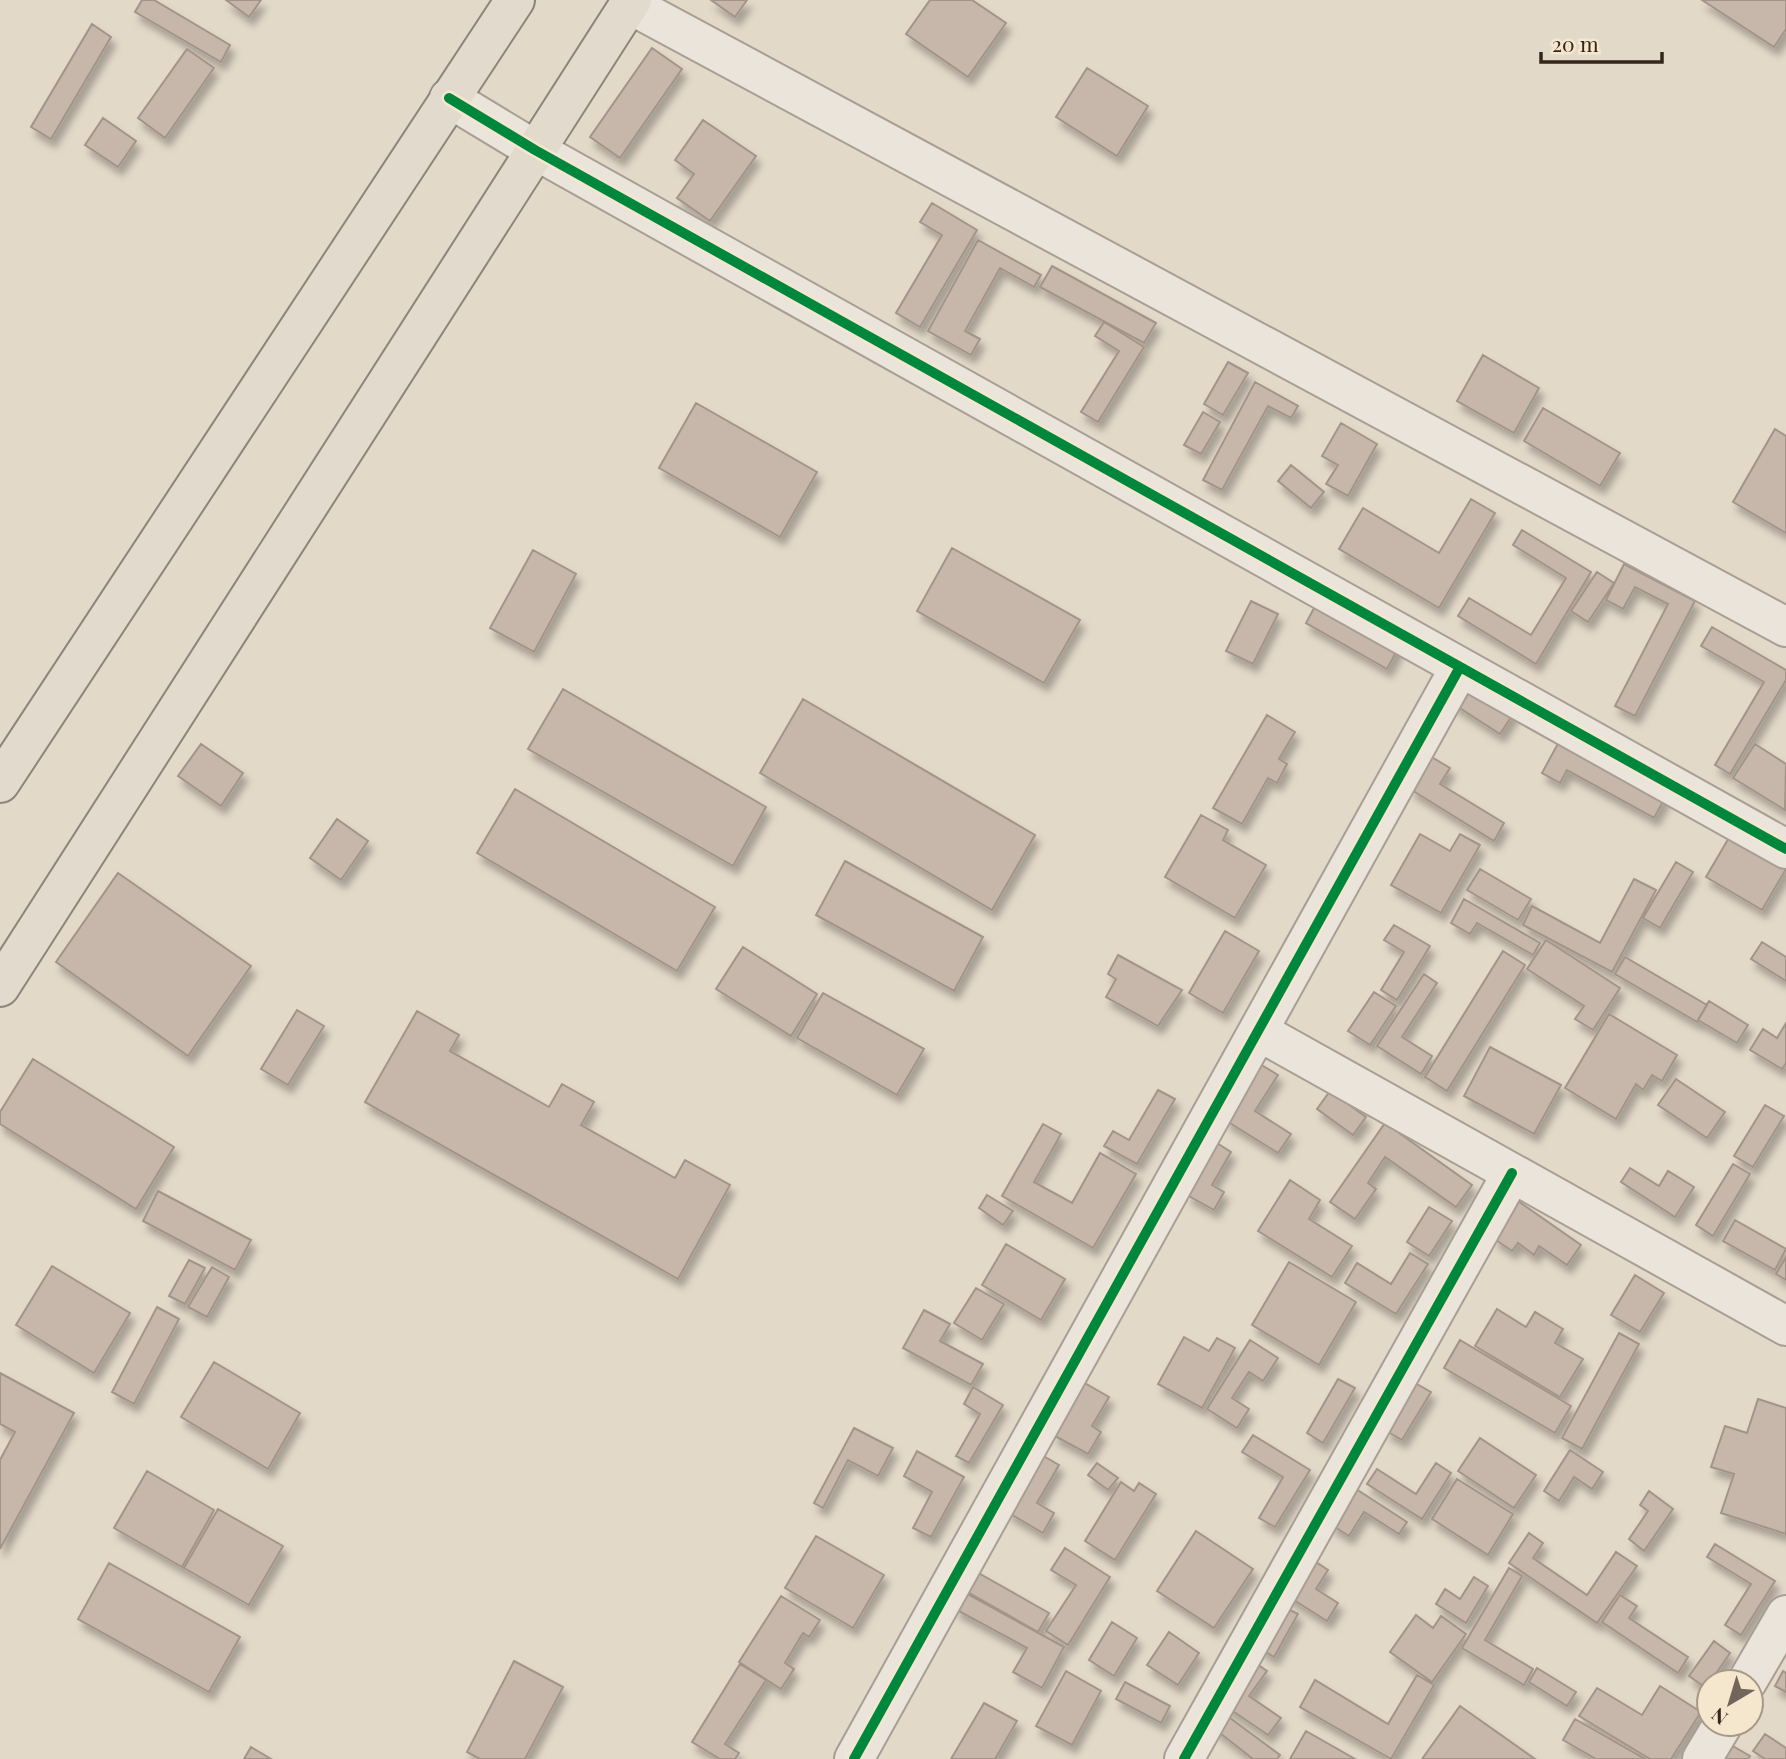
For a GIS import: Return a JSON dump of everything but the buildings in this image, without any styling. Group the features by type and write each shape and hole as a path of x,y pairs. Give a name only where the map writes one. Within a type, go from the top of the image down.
{"main road":[{"path":"0,783 514,0"},
{"path":"0,987 631,2"}],"street":[{"path":"631,2 1786,627"},
{"path":"449,98 535,150 1786,849"},
{"path":"854,1759 1460,667"},
{"path":"1258,1031 1786,1326"},
{"path":"1184,1759 1512,1173"},
{"path":"1755,1668 1786,1615"},
{"path":"1702,1759 1715,1738"}],"cycle path":[{"path":"449,98 535,150 1786,849"},
{"path":"854,1759 1460,667"},
{"path":"1184,1759 1512,1173"}]}
